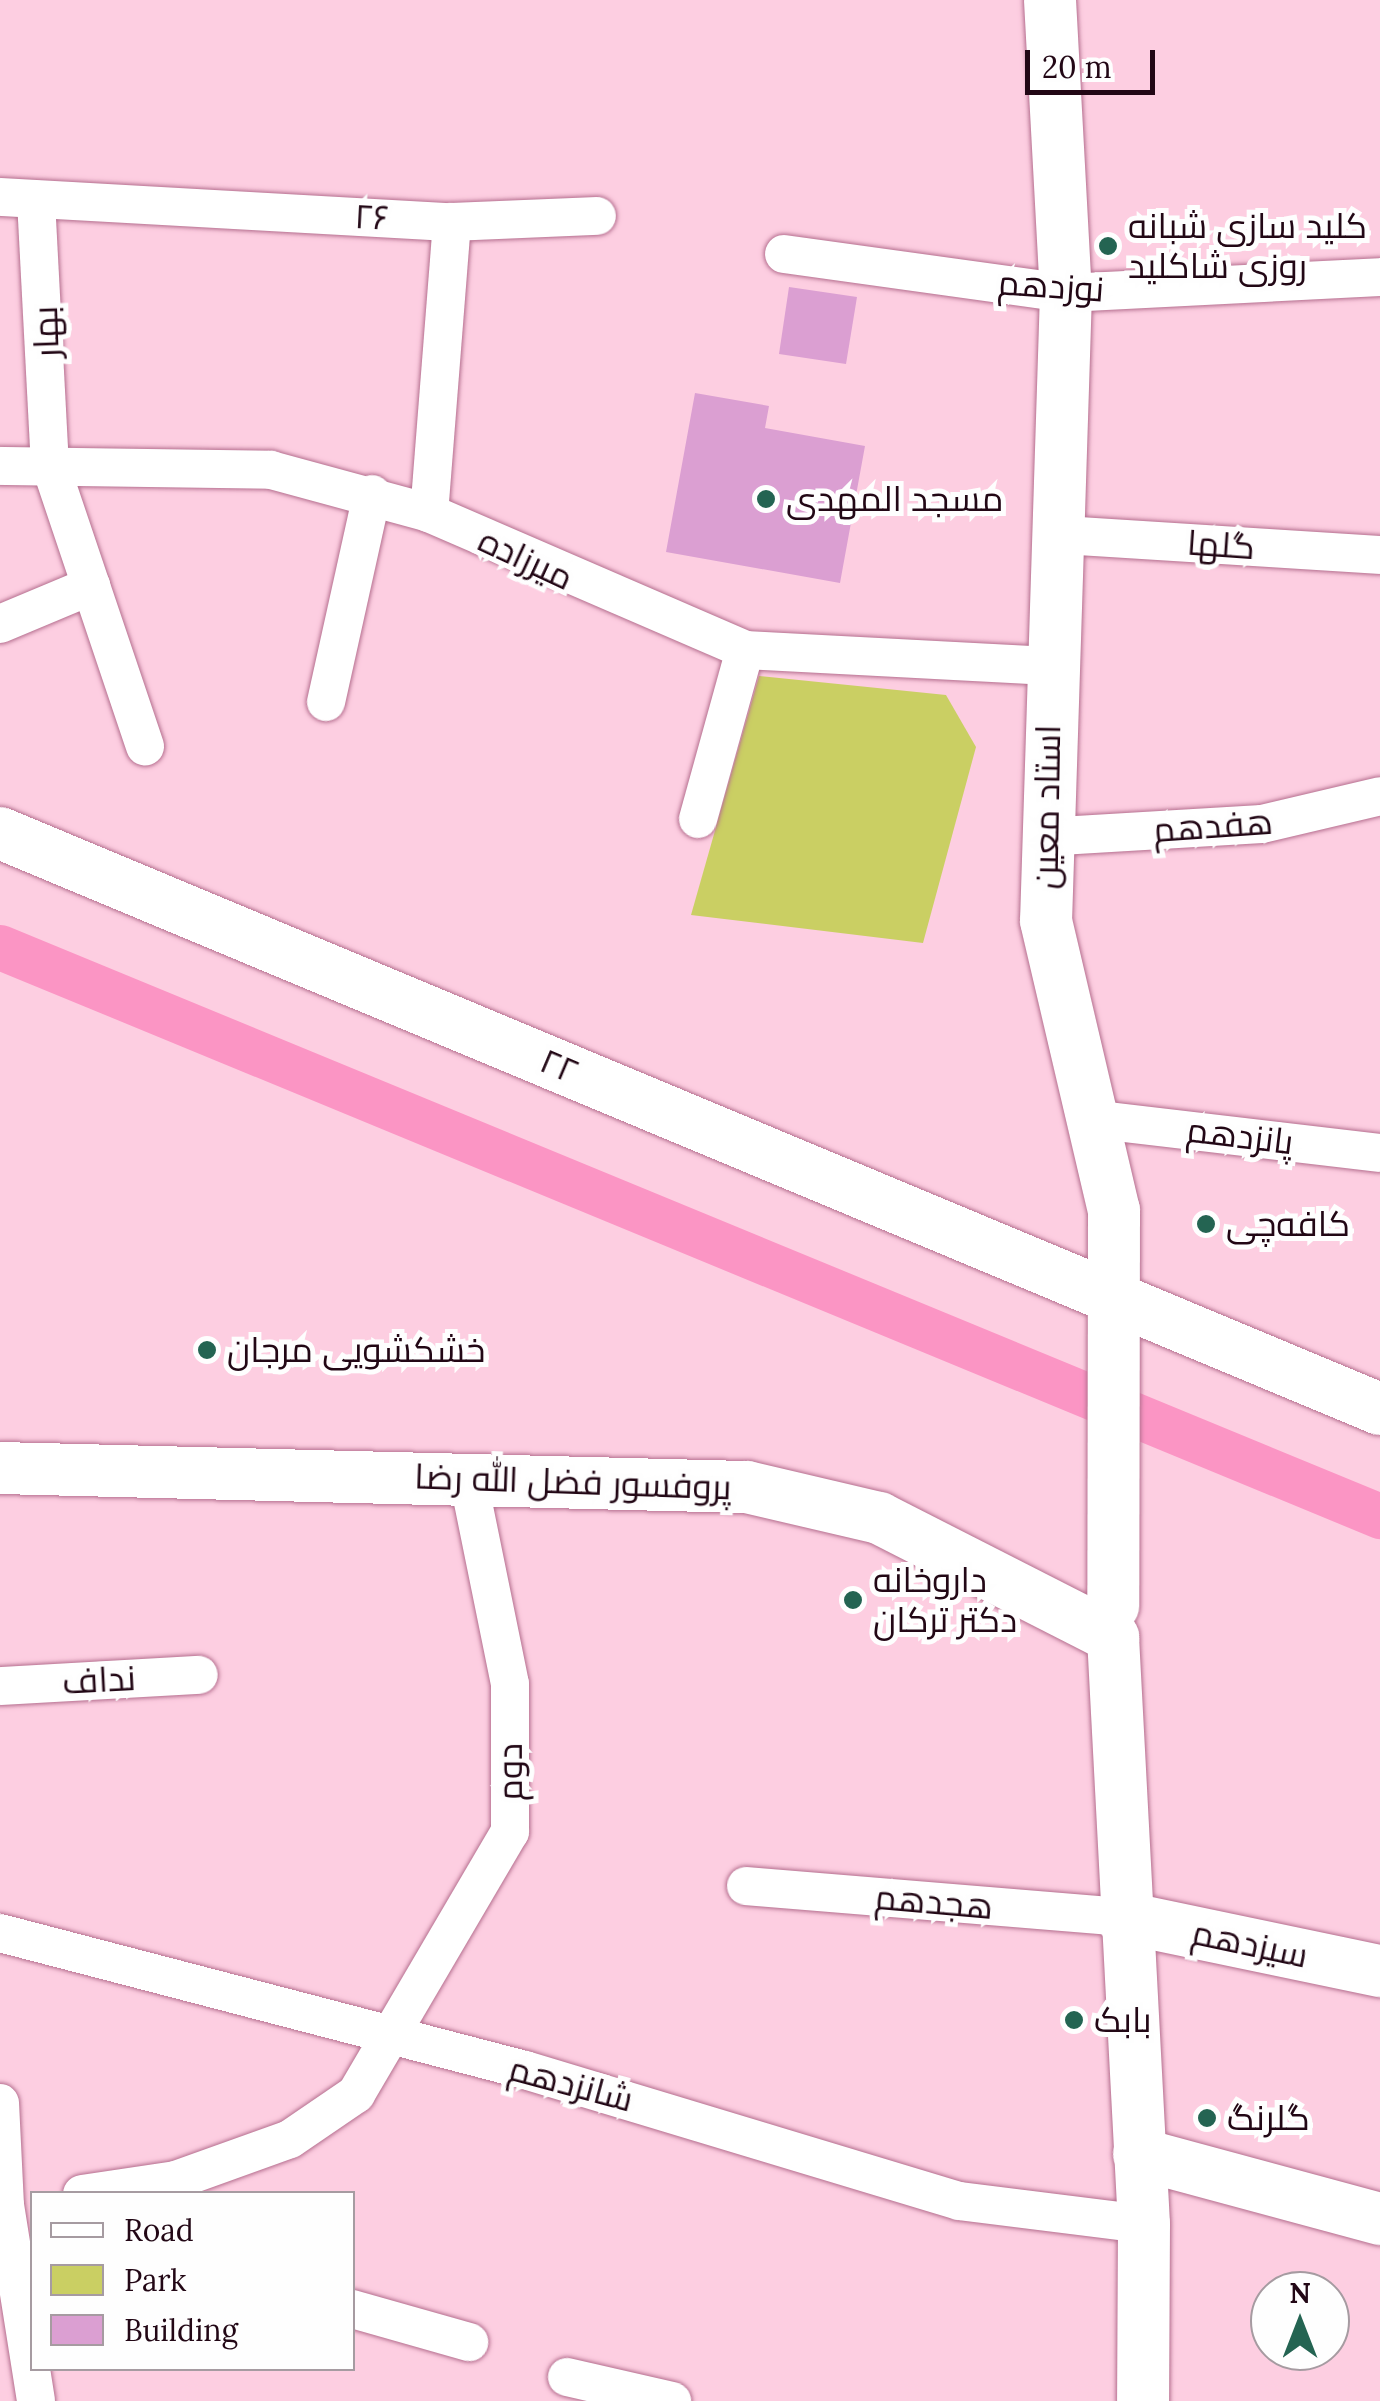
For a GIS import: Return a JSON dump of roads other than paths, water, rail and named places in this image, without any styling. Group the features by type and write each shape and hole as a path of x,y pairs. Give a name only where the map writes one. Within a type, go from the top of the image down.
{"main road":[{"name":"استاد معین","path":"1050,0 1066,294 1062,535 1050,666 1043,837 1046,921 1073,1058 1100,1120 1119,1298 1113,1622 1121,1918 1144,2224 1143,2401"},
{"name":"۲۲","path":"0,834 1380,1409"},
{"name":"پروفسور فضل الله رضا","path":"0,1468 747,1486 879,1518 1113,1622"},
{"name":"سیزدهم","path":"1121,1918 1380,1971"},
{"path":"1140,2154 1380,2218"}],"street":[{"name":"۲۶","path":"18,198 452,222 597,216"},
{"name":"بهار","path":"18,198 50,464 145,746"},
{"path":"429,513 452,222"},
{"name":"نوزدهم","path":"784,254 1066,294 1380,278"},
{"name":"میرزاده","path":"0,466 271,470 372,494 429,513 745,650 1050,666"},
{"path":"326,702 372,494"},
{"name":"گلها","path":"1062,535 1380,555"},
{"path":"0,624 92,586"},
{"path":"698,819 745,650"},
{"name":"هفدهم","path":"1043,837 1262,824 1380,796"},
{"name":"پانزدهم","path":"1100,1120 1380,1153"},
{"name":"دوم","path":"123,2191 178,2187 290,2139 356,2094 510,1832 510,1684 468,1478"},
{"name":"نداف","path":"0,1686 199,1675"},
{"name":"هجدهم","path":"746,1886 1121,1918"},
{"name":"شانزدهم","path":"0,1933 391,2038 959,2201 1144,2224"},
{"path":"0,2103 30,2350"},
{"path":"355,2310 469,2342"},
{"path":"32,2371 36,2401"},
{"path":"567,2376 672,2401"}],"waterway":[{"path":"0,947 1380,1516"}],"place":[{"name":"کلید سازی شبانه روزی شاکلید","path":"1108,246"},
{"name":"مسجد المهدی","path":"766,499"},
{"name":"کافه‌چی","path":"1206,1224"},
{"name":"خشکشویی مرجان","path":"207,1350"},
{"name":"داروخانه دکتر ترکان","path":"853,1600"},
{"name":"بابک","path":"1074,2020"},
{"name":"گلرنگ","path":"1207,2118"}]}
